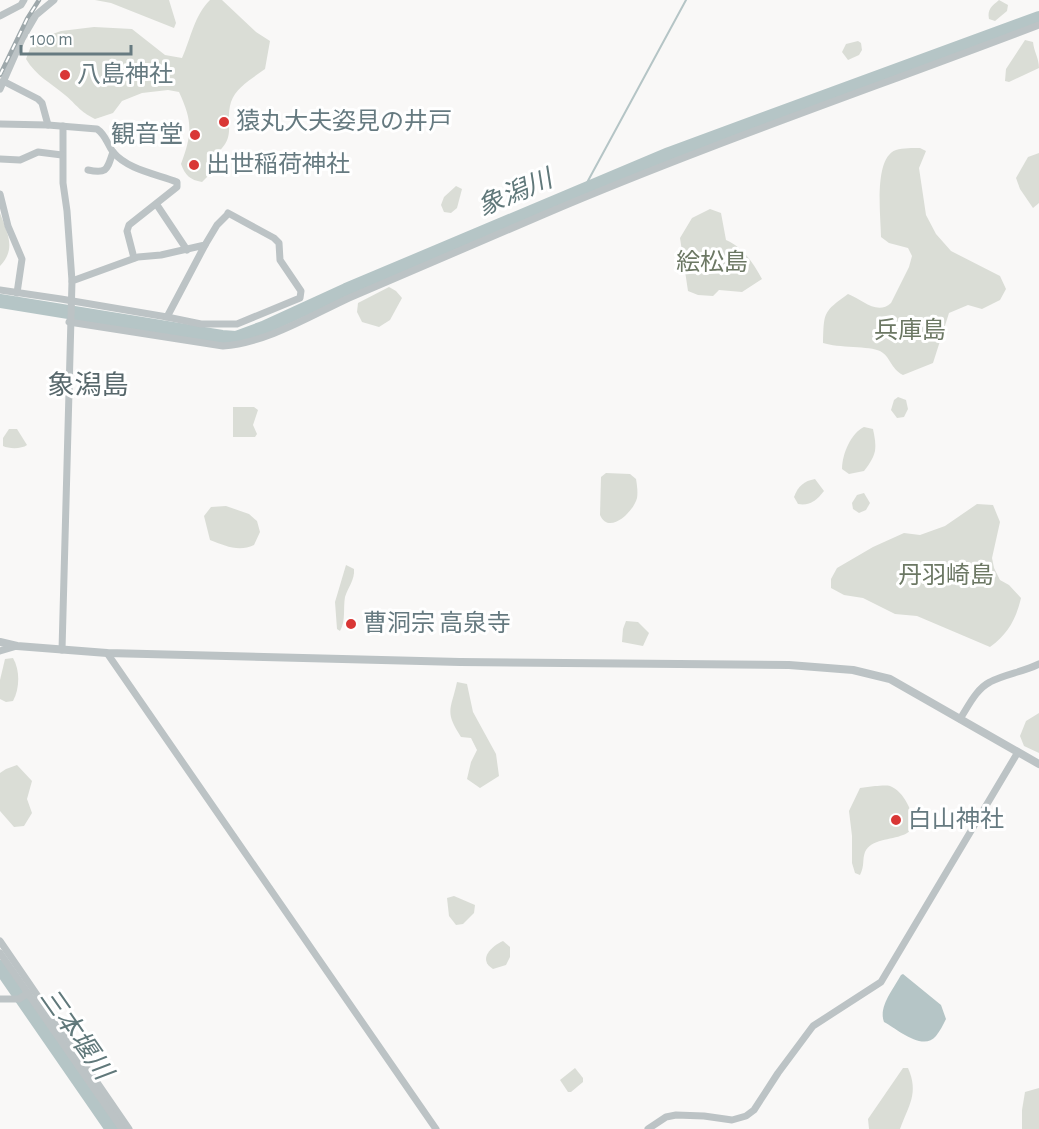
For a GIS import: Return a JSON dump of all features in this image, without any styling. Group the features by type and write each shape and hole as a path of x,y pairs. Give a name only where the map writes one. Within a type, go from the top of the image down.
{"street":[{"path":"0,16 21,5 24,0"},
{"path":"0,89 22,39 36,15 54,0"},
{"path":"69,322 223,346 242,345 633,178 804,111 1039,25"},
{"path":"3,81 38,99 42,103 48,125"},
{"path":"0,124 97,129 104,133 113,152 124,162 177,182 177,187 157,205 129,225 127,231 134,258"},
{"path":"62,650 69,322 72,281 72,261 63,183 63,126"},
{"path":"0,159 20,160 38,152 62,155"},
{"path":"88,170 104,171 108,167 113,152"},
{"path":"0,194 8,226 22,259 18,293"},
{"path":"157,205 187,250"},
{"path":"0,290 70,300 201,324 237,324 300,298 302,291 280,260 279,243 274,238 227,214 205,245 167,317"},
{"path":"72,281 134,258 205,245"},
{"path":"0,642 17,646 106,653 449,662 756,664 853,670 890,680 1039,764"},
{"path":"0,651 17,646"},
{"path":"106,653 436,1129"},
{"path":"960,719 980,689 989,682 1039,664"},
{"path":"648,1129 666,1117 676,1114 732,1120 746,1116 754,1110 778,1072 813,1026 881,982 1018,752"},
{"path":"0,941 129,1129"},
{"path":"0,953 122,1129"},
{"path":"0,999 19,999 28,993"}],"green space":[{"path":"95,0 169,0 176,23 174,28 111,3"},
{"path":"210,0 222,0 256,32 270,41 265,69 245,83 233,97 229,110 228,137 220,150 212,157 208,176 202,182 188,176 181,164 189,136 189,120 179,92 168,90 142,93 122,101 113,113 95,119 39,75 26,59 31,46 47,36 61,31 94,27 132,29 165,55 182,58 196,20"},
{"path":"999,0 1008,5 1007,11 995,21 989,19 989,10"},
{"path":"1025,40 1033,42 1039,68 1009,82 1005,81 1006,69"},
{"path":"858,41 861,43 862,50 859,55 848,60 842,52 846,44"},
{"name":"兵庫島","path":"920,148 926,151 919,168 926,215 936,234 951,251 1000,276 1006,289 1000,300 982,309 968,305 949,313 933,363 903,375 880,351 823,343 824,325 829,309 848,294 875,307 886,307 891,303 912,256 908,248 889,243 881,237 881,176 889,155 896,150"},
{"path":"1039,153 1039,203 1033,208 1020,189 1016,178 1028,157"},
{"path":"456,186 462,189 457,208 451,213 444,212 441,205 444,197"},
{"name":"絵松島","path":"710,209 721,213 726,240 743,252 762,279 742,292 719,290 713,296 698,295 688,291 680,238 692,218"},
{"path":"0,213 8,234 9,247 0,266"},
{"path":"389,287 402,298 390,320 379,327 362,322 357,312 358,303"},
{"path":"898,397 906,400 908,409 904,417 897,418 891,410 894,400"},
{"path":"233,407 254,407 258,410 253,425 257,434 255,437 233,437"},
{"path":"864,427 873,429 874,456 864,471 849,474 842,469 842,463 851,439"},
{"path":"9,429 17,429 27,445 15,448 3,446 3,438"},
{"path":"606,473 630,474 636,479 637,488 637,498 631,509 621,519 609,523 604,521 600,515 601,477"},
{"path":"815,479 824,491 813,502 798,504 794,497 797,490 808,481"},
{"path":"864,493 870,503 866,510 859,513 853,509 852,503 857,495"},
{"name":"丹羽崎島","path":"977,504 993,505 1000,522 992,558 994,568 1000,580 1009,585 1021,598 1010,626 990,647 917,616 895,614 863,598 844,595 831,588 831,579 837,568 873,547 904,533 920,535 945,526"},
{"path":"226,506 249,514 257,521 260,532 254,545 237,548 210,540 204,516 211,507"},
{"path":"346,565 354,569 354,573 345,597 344,619 340,631 337,629 335,602"},
{"path":"626,621 638,622 649,633 643,646 622,642"},
{"path":"13,658 18,673 18,685 13,701 6,702 0,699 0,680 5,659"},
{"path":"457,682 467,684 473,712 496,754 499,776 480,788 467,779 477,750 471,738 461,737 452,721 450,710"},
{"path":"1039,713 1039,753 1024,746 1020,736 1026,721"},
{"path":"17,765 32,781 27,799 32,813 24,826 14,827 0,811 0,773"},
{"path":"890,786 900,793 910,810 914,827 909,832 876,842 868,848 864,855 860,875 855,873 852,863 849,811 860,788"},
{"path":"454,896 475,905 474,913 463,924 456,925 449,916 447,898"},
{"path":"503,941 510,947 510,957 506,965 493,969 488,965 486,957 491,949"},
{"path":"575,1068 583,1078 583,1082 568,1092 560,1080"},
{"path":"903,1068 908,1068 913,1092 900,1129 869,1129 868,1119"},
{"path":"1039,1088 1039,1129 1022,1129 1025,1092"}],"shaded area":[{"path":"903,974 941,1005 946,1019 931,1040 924,1042 910,1038 884,1022 885,1004"}],"waterway":[{"path":"583,190 686,0"},
{"name":"象潟川","path":"0,301 236,338 669,154 1039,18"},
{"name":"三本堰川","path":"0,967 112,1129"}],"railway":[{"path":"0,75 27,19 39,0"}],"place":[{"name":"八島神社","path":"65,75"},
{"name":"猿丸大夫姿見の井戸","path":"224,122"},
{"name":"観音堂","path":"195,135"},
{"name":"出世稲荷神社","path":"194,165"},
{"name":"曹洞宗 高泉寺","path":"351,624"},
{"name":"白山神社","path":"896,820"}],"district":[{"name":"象潟島","path":"88,385"}]}
